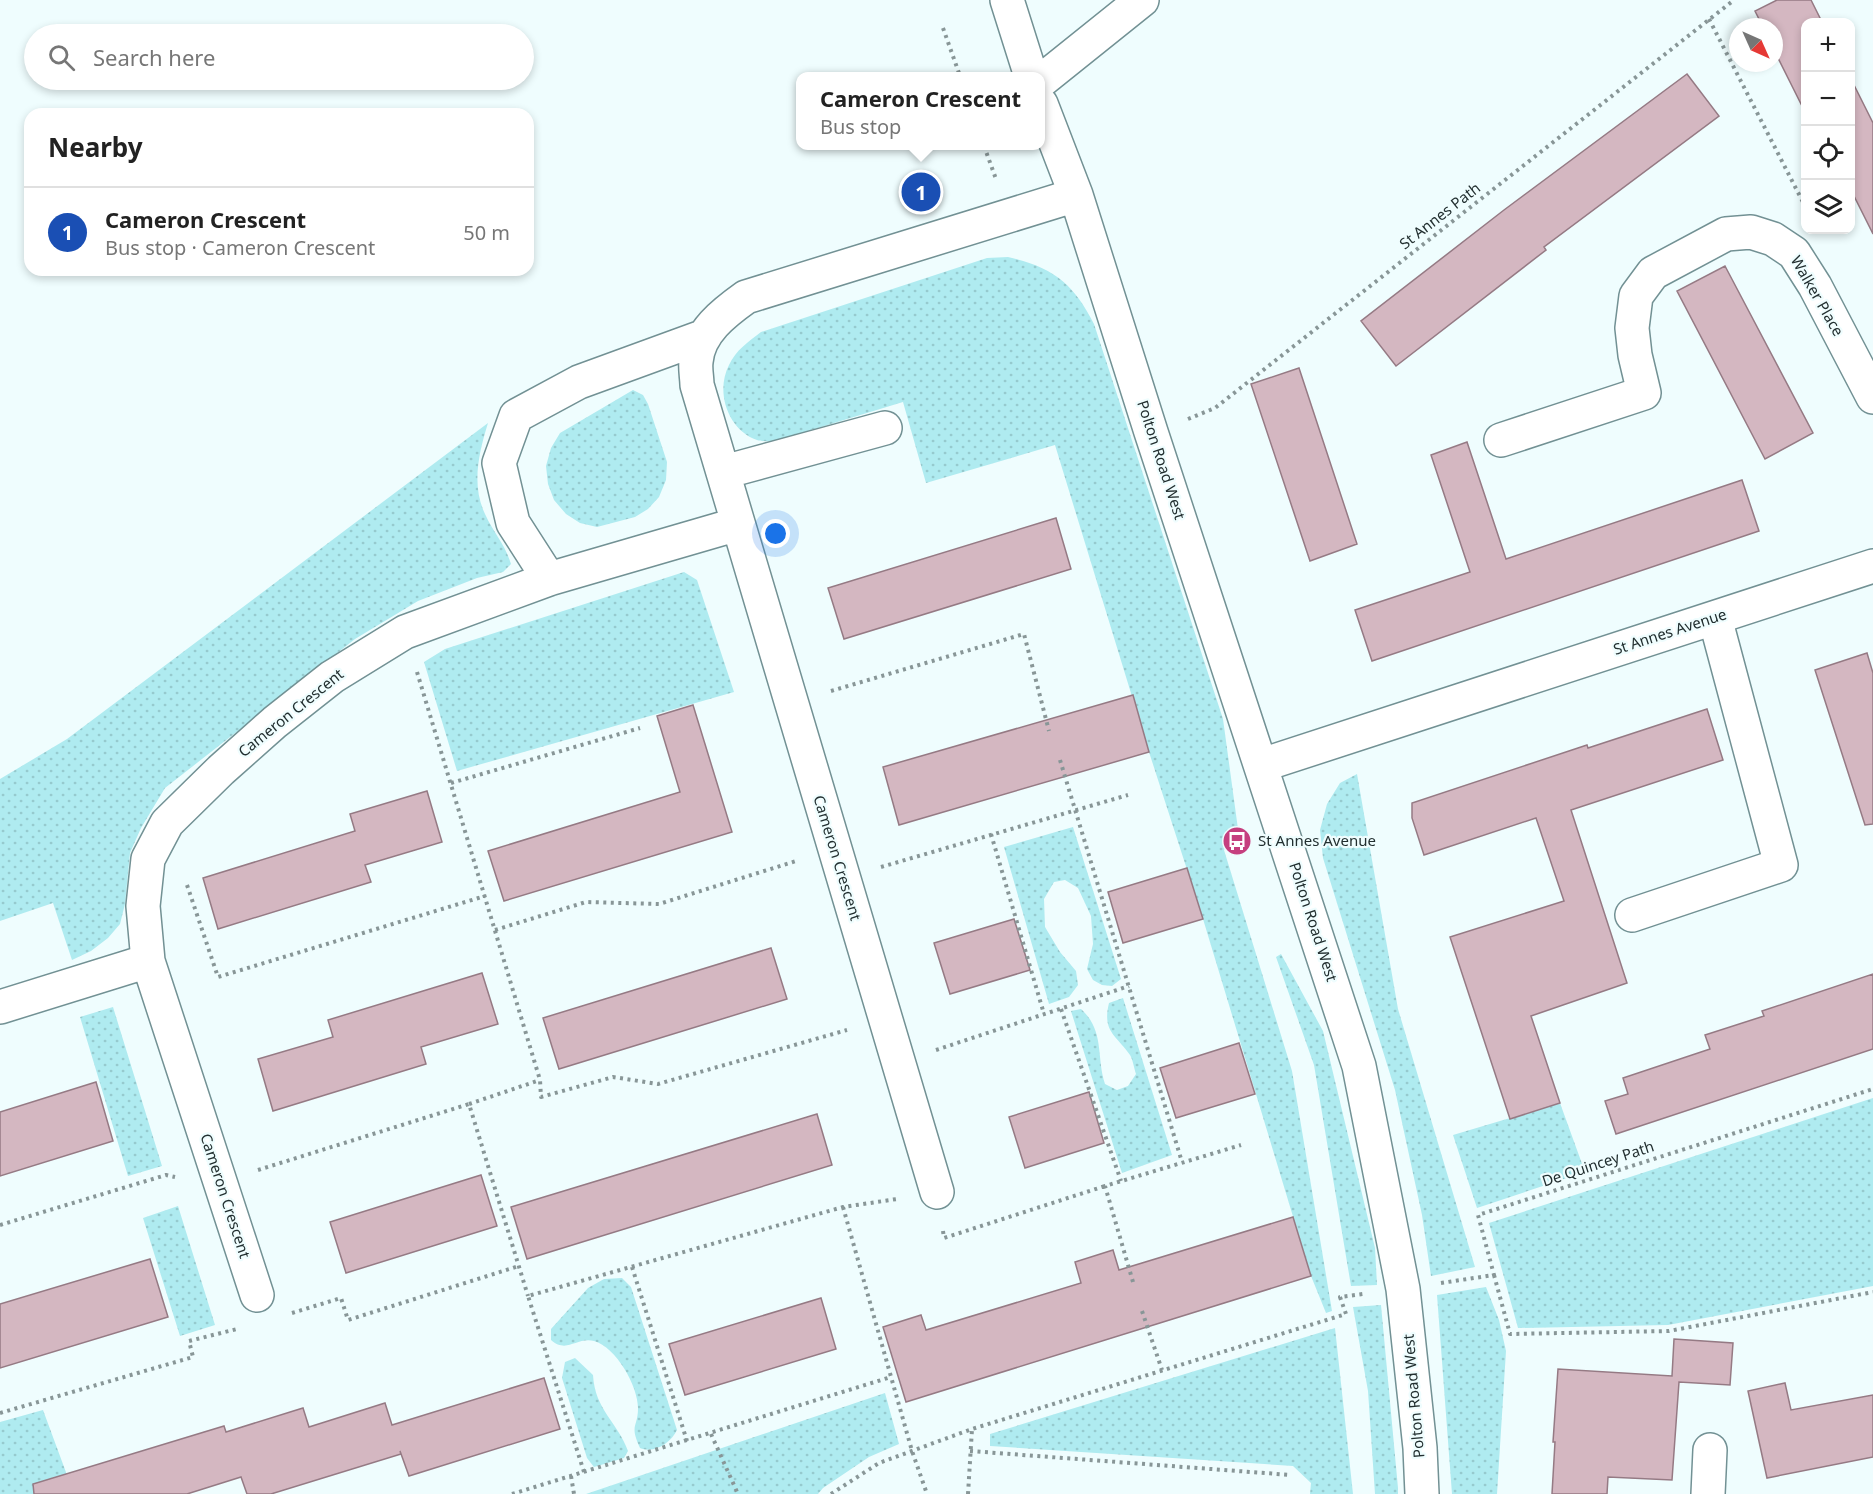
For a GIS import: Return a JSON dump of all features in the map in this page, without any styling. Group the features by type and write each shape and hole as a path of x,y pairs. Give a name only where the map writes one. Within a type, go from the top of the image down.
{"street":[{"path":"1007,0 1030,72"},
{"path":"1045,78 1142,0"},
{"name":"Polton Road West","path":"1045,114 1076,195 1151,432 1359,1066 1403,1289 1420,1448 1422,1494"},
{"name":"Cameron Crescent","path":"937,1192 697,385 696,360 705,336 722,314 746,297 1076,195"},
{"name":"Walker Place","path":"1501,440 1644,393 1635,355 1632,328 1636,296 1653,273 1726,234 1751,232 1773,239 1794,253 1815,285 1873,398"},
{"path":"549,579 513,524 499,463 516,416 579,382 705,336"},
{"path":"724,472 885,428"},
{"name":"Cameron Crescent","path":"260,1308 148,961 143,906 148,859 167,823 221,770 275,722 332,677 405,632 549,579 738,524"},
{"name":"St Annes Avenue","path":"1262,765 1873,567"},
{"path":"1632,915 1781,865 1715,618"},
{"path":"0,1007 148,961"},
{"path":"1708,1494 1710,1450"}],"path":[{"name":"St Annes Path","path":"1151,432 1215,408 1734,0"},
{"path":"1709,19 1801,198"},
{"path":"943,28 959,72"},
{"path":"405,632 540,1080 541,1097 613,1077 658,1084 885,1018"},
{"path":"791,703 1024,634 1049,731"},
{"path":"451,783 640,728"},
{"path":"1060,760 1182,1162"},
{"path":"495,930 586,902 659,904 839,863 992,834 1128,795"},
{"path":"167,823 218,978 485,896"},
{"path":"992,834 1044,1014"},
{"path":"898,1063 1129,986"},
{"path":"1061,1009 1120,1181"},
{"path":"0,1226 166,1175 220,1182 540,1080"},
{"name":"De Quincey Path","path":"1494,1275 1478,1215 1873,1089"},
{"path":"469,1104 584,1472"},
{"path":"528,1296 843,1207 937,1192 944,1238 1240,1145"},
{"path":"1105,1186 1132,1282"},
{"path":"843,1207 912,1451 927,1494"},
{"path":"0,1413 193,1357 189,1341 260,1308 341,1298 348,1320 519,1266"},
{"path":"632,1267 687,1441"},
{"path":"831,1494 879,1463 972,1429 1346,1314 1340,1297 1494,1275 1510,1334 1669,1331 1873,1292"},
{"path":"1142,1311 1162,1370"},
{"path":"512,1494 891,1377"},
{"path":"968,1494 972,1429"},
{"path":"711,1434 738,1494"},
{"path":"970,1451 1291,1475"},
{"path":"571,1476 574,1494"}],"shaded area":[{"path":"1008,257 1038,266 1060,279 1078,298 1094,324 1223,719 1238,829 1224,850 1292,1071 1332,1311 1326,1313 1311,1276 1203,919 1055,445 926,483 903,402 775,441 759,441 747,435 738,428 727,409 723,387 729,365 739,351 761,332 987,258"},
{"path":"633,390 643,395 648,404 667,462 666,480 659,497 648,509 635,517 597,527 580,523 566,514 554,500 548,484 546,466 551,448 560,433"},
{"path":"488,423 479,457 478,492 485,514 511,564 503,572 477,578 418,601 355,639 165,788 141,828 130,853 125,904 120,924 108,938 91,951 72,960 53,903 0,921 0,779 67,739"},
{"path":"684,572 697,580 734,692 457,771 424,662 445,649"},
{"path":"1357,774 1398,1009 1475,1267 1431,1276 1422,1215 1395,1090 1323,858 1320,830 1327,804 1340,783"},
{"path":"1073,827 1121,979 1112,986 1102,985 1093,980 1087,969 1093,944 1091,916 1078,888 1065,880 1054,882 1044,899 1045,927 1060,952 1076,971 1078,985 1069,997 1049,1004 1004,847"},
{"path":"1281,954 1323,1031 1375,1248 1377,1285 1351,1286 1314,1065 1276,957"},
{"path":"1123,998 1172,1155 1122,1173 1071,1011 1081,1009 1089,1017 1097,1035 1105,1084 1117,1090 1128,1086 1136,1074 1130,1055 1112,1032 1107,1021 1109,1003"},
{"path":"113,1007 162,1166 128,1176 80,1017"},
{"path":"1873,1098 1873,1286 1668,1325 1518,1328 1489,1223"},
{"path":"1560,1103 1585,1172 1477,1208 1453,1135"},
{"path":"178,1206 215,1325 180,1336 143,1218"},
{"path":"622,1278 631,1287 677,1430 666,1443 651,1450 640,1448 637,1440 635,1430 638,1414 637,1399 630,1379 618,1359 594,1341 588,1340 562,1346 551,1340 551,1329 588,1288 604,1279"},
{"path":"1486,1287 1499,1320 1506,1351 1497,1494 1452,1494 1437,1295"},
{"path":"1381,1305 1398,1494 1375,1494 1368,1391 1353,1307"},
{"path":"1335,1328 1353,1494 1310,1494 1311,1483 1293,1466 990,1446 990,1434"},
{"path":"575,1358 593,1375 602,1407 628,1451 624,1458 594,1467 587,1458 562,1378 565,1362"},
{"path":"885,1393 899,1444 869,1457 823,1488 818,1494 586,1494"},
{"path":"43,1410 74,1494 0,1494 0,1422"}],"building":[{"path":"1777,0 1811,0 1820,18 1801,18 1801,104 1783,68 1783,18 1758,18 1755,11"},
{"path":"1687,74 1719,116 1544,247 1546,250 1396,366 1361,321 1504,210"},
{"path":"1855,87 1873,123 1873,234 1855,198"},
{"path":"1725,266 1813,433 1765,459 1677,291"},
{"path":"1299,368 1357,544 1310,561 1251,384"},
{"path":"1467,442 1506,559 1742,480 1759,531 1372,661 1355,610 1470,572 1431,455"},
{"path":"1056,518 1071,569 844,639 828,588"},
{"path":"1867,653 1873,673 1873,824 1865,825 1815,670"},
{"path":"1133,695 1149,752 899,825 883,767"},
{"path":"693,705 732,832 504,901 488,851 680,792 657,716"},
{"path":"1707,709 1723,760 1571,810 1627,983 1531,1016 1560,1103 1510,1119 1450,937 1564,901 1536,818 1424,855 1412,818 1412,803 1587,745 1588,748"},
{"path":"427,791 442,842 365,865 371,882 218,929 203,878 355,831 350,814"},
{"path":"1187,868 1203,919 1123,943 1108,892"},
{"path":"1014,919 1030,970 950,994 934,943"},
{"path":"771,948 787,999 559,1069 543,1018"},
{"path":"482,973 498,1024 421,1047 426,1064 273,1111 258,1059 333,1037 328,1020"},
{"path":"1873,974 1873,1049 1616,1134 1605,1101 1628,1094 1623,1078 1710,1049 1705,1035 1764,1016 1762,1011"},
{"path":"1239,1043 1255,1094 1176,1118 1160,1068"},
{"path":"96,1082 113,1141 0,1176 0,1112"},
{"path":"1089,1092 1104,1143 1025,1168 1009,1117"},
{"path":"817,1114 832,1165 527,1259 511,1207"},
{"path":"481,1175 497,1226 346,1273 330,1222"},
{"path":"1293,1217 1311,1276 906,1402 883,1327 921,1315 926,1330 1081,1283 1075,1262 1113,1250 1119,1270"},
{"path":"150,1259 168,1317 0,1368 0,1304"},
{"path":"821,1298 836,1349 685,1395 669,1344"},
{"path":"1674,1339 1733,1343 1730,1385 1679,1382 1672,1480 1608,1477 1607,1494 1552,1494 1558,1369 1672,1376"},
{"path":"544,1378 560,1429 409,1476 400,1451 401,1454 271,1494 247,1494 241,1477 187,1494 34,1494 33,1484 224,1426 226,1432 303,1408 309,1427 385,1403 392,1425"},
{"path":"1785,1383 1791,1410 1873,1395 1873,1457 1767,1478 1748,1391"}],"place":[{"name":"Cameron Crescent","path":"921,192"},
{"name":"St Annes Avenue","path":"1237,841"}]}
